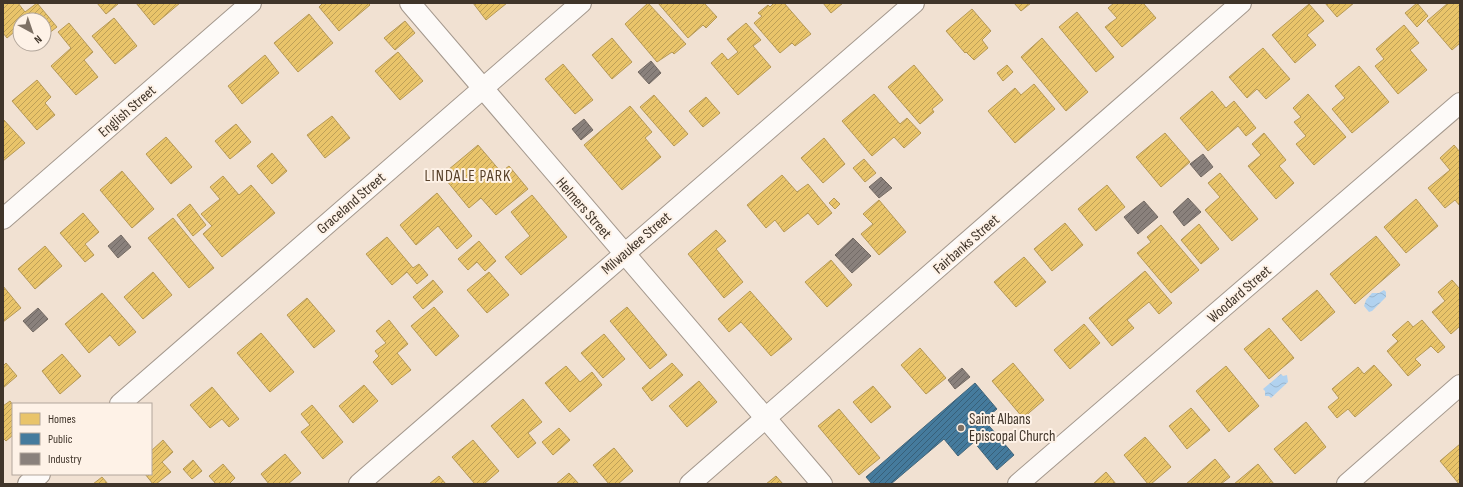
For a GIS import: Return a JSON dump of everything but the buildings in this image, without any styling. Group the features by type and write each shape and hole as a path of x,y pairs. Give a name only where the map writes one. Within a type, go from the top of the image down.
{"street":[{"name":"English Street","path":"3,219 251,3"},
{"name":"Helmers Street","path":"410,3 482,89 822,484"},
{"name":"Graceland Street","path":"121,403 581,3"},
{"name":"Milwaukee Street","path":"359,484 914,3"},
{"name":"Fairbanks Street","path":"690,484 1241,3"},
{"name":"Woodard Street","path":"1018,484 1460,103"},
{"path":"1347,484 1460,385"},
{"path":"28,484 39,475"}],"water":[{"path":"1384,290 1386,292 1386,297 1372,311 1369,312 1364,306 1366,300 1372,293 1379,293"},
{"path":"1281,374 1283,376 1287,375 1288,382 1271,398 1269,396 1265,396 1265,391 1263,389"}],"place":[{"name":"Saint Albans Episcopal Church","path":"961,428"}],"district":[{"name":"LINDALE PARK","path":"468,175"}]}
